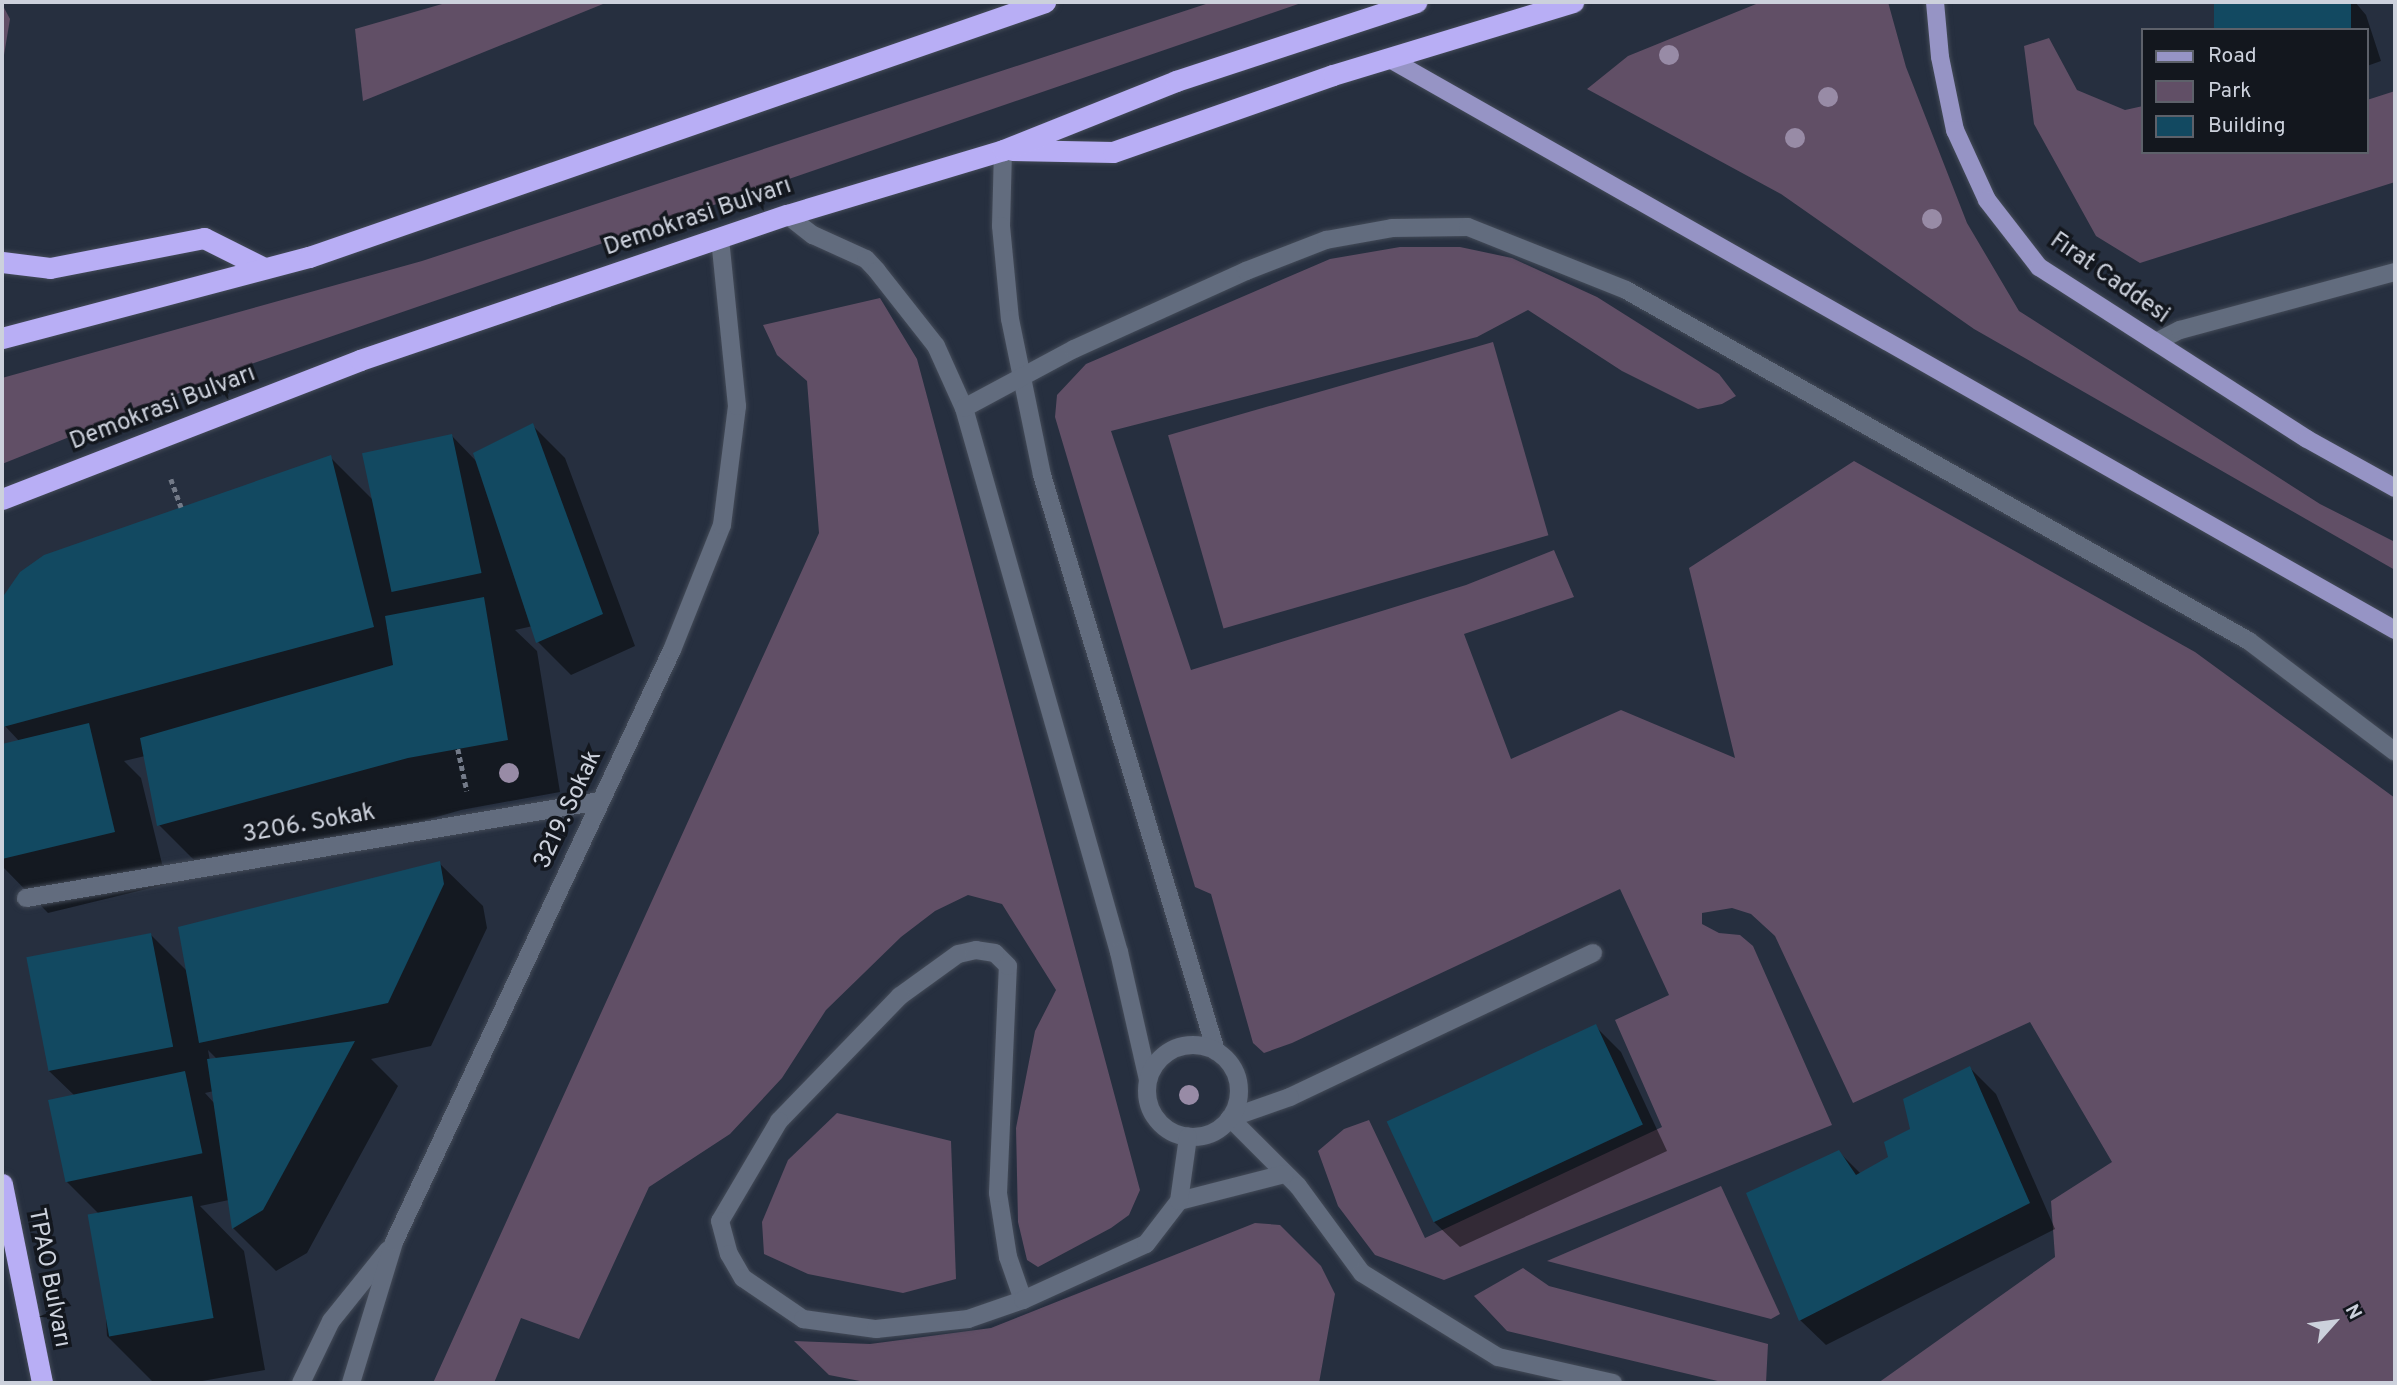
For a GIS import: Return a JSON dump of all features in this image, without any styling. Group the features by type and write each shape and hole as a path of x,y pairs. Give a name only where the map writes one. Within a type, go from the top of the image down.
{"highway":[{"path":"2,338 309,257 1045,2"},
{"name":"Demokrasi Bulvarı","path":"2,499 360,360 787,215 1003,150 1176,82 1416,2"},
{"path":"1003,150 1113,152 1388,58 1573,2"},
{"path":"2,262 50,268 204,238 264,268"},
{"name":"TPAO Bulvarı","path":"2,1184 42,1383"}],"main road":[{"name":"Fırat Caddesi","path":"1935,2 1940,57 1955,130 1987,200 2039,267 2307,439 2395,488"},
{"path":"1388,58 2395,630"}],"street":[{"path":"1003,150 1001,226 1010,319 1042,475 1216,1051 1236,1072 1239,1088 1230,1118"},
{"path":"787,215 813,235 866,259 936,346 964,408 1119,952 1148,1080 1151,1110 1160,1123 1188,1137 1219,1129 1230,1118 1290,1097 1593,953"},
{"path":"964,408 1022,376 1246,271 1326,240 1392,228 1468,227 1626,290 2249,642 2395,752"},
{"name":"3219. Sokak","path":"351,1383 394,1242 672,650 722,524 737,406 720,238"},
{"path":"2156,342 2180,330 2395,272"},
{"name":"3206. Sokak","path":"26,898 600,801"},
{"path":"1023,1300 1008,1257 998,1193 1008,967 995,953 976,950 958,954 900,996 788,1112 720,1221 729,1254 743,1278 803,1319 876,1329 968,1319 1023,1300 1146,1244 1179,1202 1188,1137"},
{"path":"1148,1080 1153,1067 1174,1048 1189,1044 1216,1051"},
{"path":"1230,1118 1285,1174 1362,1273 1498,1357 1613,1383"},
{"path":"1179,1202 1285,1174"},
{"path":"301,1383 331,1321 394,1242"}],"path":[{"path":"170,479 181,507"},
{"path":"458,748 473,823"}],"green space":[{"path":"449,2 608,2 363,101 355,29"},
{"path":"1212,2 1304,2 254,363 2,464 2,378 422,261"},
{"path":"1761,2 1888,2 1906,67 1967,223 2019,311 2320,504 2395,542 2395,570 1974,329 1781,194 1587,89 1628,56"},
{"path":"2,4 10,19 2,67"},
{"path":"2049,38 2077,90 2125,110 2142,106 2142,154 2369,154 2369,99 2395,91 2395,182 2140,263 2096,236 2034,124 2024,46"},
{"path":"1400,247 1460,247 1512,258 1597,297 1719,374 1736,396 1722,404 1698,409 1622,371 1528,310 1477,337 1111,431 1191,670 1466,585 1554,550 1574,597 1464,634 1511,759 1621,710 1735,758 1689,568 1854,461 2195,652 2395,798 2395,1383 1878,1383 2055,1257 2051,1201 2112,1162 2030,1022 1853,1103 1775,936 1751,914 1732,908 1702,913 1702,924 1719,933 1740,935 1753,946 1832,1125 1444,1280 1375,1255 1338,1206 1318,1151 1344,1129 1369,1120 1425,1238 1662,1127 1615,1020 1669,995 1620,889 1292,1043 1264,1053 1253,1043 1211,894 1195,887 1055,417 1057,395 1086,364 1330,259"},
{"path":"880,298 917,359 1140,1190 1129,1215 1111,1228 1038,1267 1027,1260 1018,1222 1016,1128 1035,1031 1056,990 1002,904 968,895 935,911 901,937 826,1010 782,1078 730,1134 649,1187 579,1339 521,1318 494,1383 433,1383 819,533 807,381 777,355 763,325"},
{"path":"1493,342 1548,535 1223,628 1168,435"},
{"path":"837,1113 951,1141 956,1279 903,1293 808,1274 764,1254 762,1222 788,1160"},
{"path":"1721,1186 1780,1314 1771,1319 1547,1261"},
{"path":"1255,1223 1280,1225 1321,1266 1335,1294 1319,1383 870,1383 829,1375 794,1341 870,1344 991,1328"},
{"path":"1523,1268 1549,1286 1768,1344 1766,1383 1726,1383 1507,1331 1474,1296"}],"building":[{"path":"2214,2 2351,2 2351,28 2214,28"},
{"path":"533,423 603,614 536,643 473,453"},
{"path":"452,434 482,573 392,592 362,453"},
{"path":"331,455 374,627 3,727 2,598 20,572 44,555"},
{"path":"484,597 508,740 408,758 157,826 140,738 393,665 385,616"},
{"path":"89,723 115,832 2,859 2,744"},
{"path":"440,861 444,884 388,1003 199,1043 178,927"},
{"path":"151,933 173,1047 48,1071 26,957"},
{"path":"1596,1024 1643,1125 1434,1222 1387,1122"},
{"path":"355,1041 263,1210 232,1229 207,1059"},
{"path":"1970,1066 2030,1203 1799,1321 1746,1193 1839,1150 1856,1175 1888,1157 1884,1142 1910,1129 1903,1099"},
{"path":"185,1071 202,1153 66,1182 48,1100"},
{"path":"192,1196 214,1318 109,1337 88,1214"}]}
